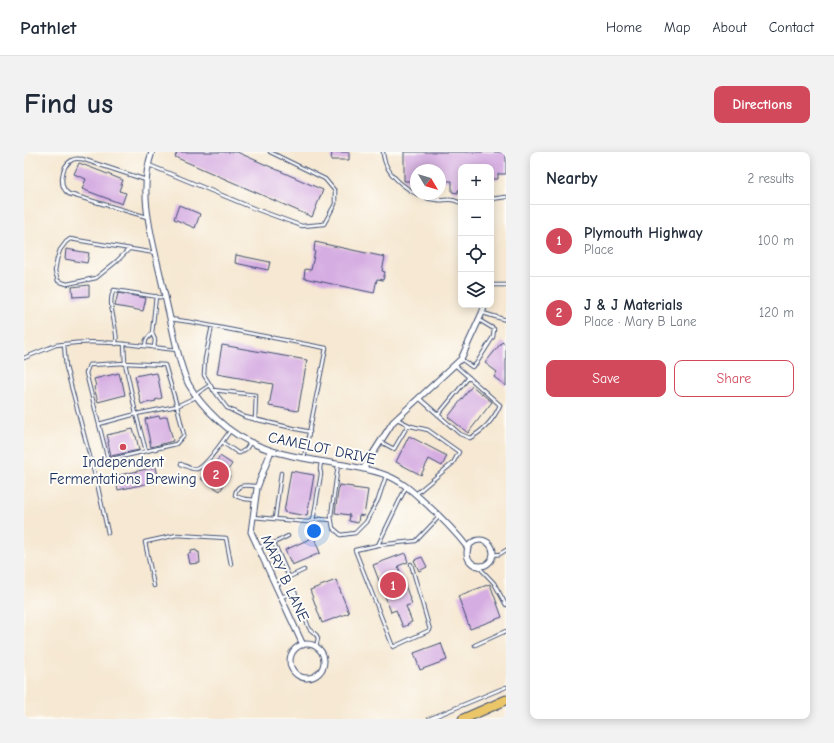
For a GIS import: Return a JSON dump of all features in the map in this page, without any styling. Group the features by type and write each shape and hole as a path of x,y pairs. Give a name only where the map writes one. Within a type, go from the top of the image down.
{"highway":[{"path":"463,719 506,700"}],"street":[{"name":"CAMELOT DRIVE","path":"152,152 148,164 146,181 148,217 177,350 187,379 196,396 206,408 230,430 250,443 270,451 283,454 364,469 386,475 399,482 416,494 453,529 468,548 467,552 470,560 477,565"},
{"path":"364,469 392,422 461,359 484,308"},
{"name":"MARY B LANE","path":"270,451 257,486 251,532 303,645"},
{"path":"468,548 474,542 482,540 486,541 492,547 492,559 481,566 477,565"},
{"name":"MARY B LANE","path":"308,644 316,647 322,653 324,659 322,670 313,677 302,678 291,667 290,661 294,651 303,645 308,644"}],"lane":[{"path":"148,164 252,208 302,226 324,224 335,204 335,191 325,179 270,152"},
{"path":"383,152 383,160 396,181 419,196 436,200 452,200 458,202"},
{"path":"146,181 82,159 72,160 69,163 63,173 62,180 63,189 69,194 148,217"},
{"path":"494,199 506,197"},
{"path":"129,249 96,278 67,284 58,281 55,271 57,259 60,250 70,239 155,253"},
{"path":"494,285 506,285"},
{"path":"116,344 117,336 111,301 113,291 115,290 165,298"},
{"path":"154,348 155,340 152,333 156,296"},
{"path":"482,313 506,320"},
{"path":"170,319 326,348 304,458"},
{"path":"461,359 472,367 476,364 493,337 494,329 479,320"},
{"path":"212,326 205,359 204,375 227,408 255,420 310,432"},
{"path":"145,346 146,340 152,333"},
{"path":"24,358 56,346 79,342 124,344 177,350"},
{"path":"64,344 66,367 97,482 108,533"},
{"path":"124,344 125,362 136,414 146,451"},
{"path":"125,362 165,366 176,406 184,435 176,444 108,460 86,373 89,365 125,362"},
{"path":"419,398 460,434 470,438 478,434 496,415 500,405 455,365"},
{"path":"438,415 469,377"},
{"path":"99,424 136,414 176,406 196,396 210,385"},
{"path":"213,390 256,395 255,420"},
{"path":"397,419 408,425 428,430 459,452 453,463 416,494"},
{"path":"380,442 394,450 408,425"},
{"path":"181,464 193,469 197,469 202,466 230,430"},
{"path":"222,442 240,454 250,443"},
{"path":"313,521 322,461"},
{"path":"338,464 331,510 331,520 333,528 341,535 355,533 366,522 378,500 386,475"},
{"path":"275,519 281,473"},
{"path":"255,500 242,499 235,495 237,487 257,486"},
{"path":"378,545 407,487"},
{"path":"410,564 430,630 393,647 355,550 378,545 416,540 440,516"},
{"path":"253,517 308,522 320,519 331,520"},
{"path":"154,586 145,542 177,535 226,538 231,564"},
{"path":"258,548 274,543 288,536"},
{"path":"274,543 289,577"},
{"path":"493,555 500,554 506,550"},
{"path":"477,565 494,583 506,605"},
{"path":"276,586 289,577 304,570"},
{"path":"281,598 294,592 309,628 317,635 318,638 316,647"},
{"path":"475,645 506,631"},
{"path":"429,719 506,687"}],"building":[{"path":"177,152 237,152 323,190 312,217 175,157"},
{"path":"332,152 349,152 349,160 331,160"},
{"path":"404,152 506,152 506,174 498,174 498,179 494,179 494,164 458,164 458,193 452,192 452,181 446,181 446,164 410,164 410,181 404,181"},
{"path":"79,163 123,180 119,191 126,193 122,204 82,189 86,179 74,174"},
{"path":"179,205 200,214 195,228 174,219"},
{"path":"315,242 385,257 382,271 385,272 383,280 377,279 374,293 304,278 305,269 311,270 315,251"},
{"path":"66,249 89,253 87,263 65,259"},
{"path":"236,255 270,262 268,270 235,263"},
{"path":"89,285 89,296 73,297 72,287"},
{"path":"118,293 146,298 143,311 115,306"},
{"path":"502,342 506,345 506,386 494,377 497,372 485,363"},
{"path":"222,345 307,360 298,411 269,406 273,384 217,374"},
{"path":"119,373 125,395 98,402 94,387 96,386 94,379"},
{"path":"157,373 162,398 155,400 156,401 141,404 135,376"},
{"path":"472,386 492,402 468,433 448,417"},
{"path":"159,416 160,418 167,416 173,441 151,447 145,419"},
{"name":"Independent Fermentations Brewing","path":"133,429 139,450 111,456 107,435"},
{"path":"409,436 447,456 442,466 429,459 421,475 396,462"},
{"path":"220,456 232,464 226,473 230,476 220,491 201,479 210,464 214,466"},
{"path":"156,467 159,481 118,490 115,476"},
{"path":"291,471 314,475 307,516 284,512"},
{"path":"339,485 368,490 364,516 359,515 358,523 349,521 350,515 335,513"},
{"path":"314,537 320,553 292,565 285,550"},
{"path":"196,550 199,552 200,563 190,564 188,554 191,553 191,551"},
{"path":"405,553 408,562 398,566 412,604 406,606 412,622 403,627 396,610 391,612 373,565"},
{"path":"422,557 427,567 419,571 414,560"},
{"path":"336,580 349,613 322,623 310,590"},
{"path":"490,584 502,617 470,629 458,596"},
{"path":"441,643 447,660 420,670 414,653"}],"place":[{"name":"Independent Fermentations Brewing","path":"123,447"},
{"name":"J & J Materials","path":"216,474"},
{"name":"Plymouth Highway","path":"393,585"}]}
